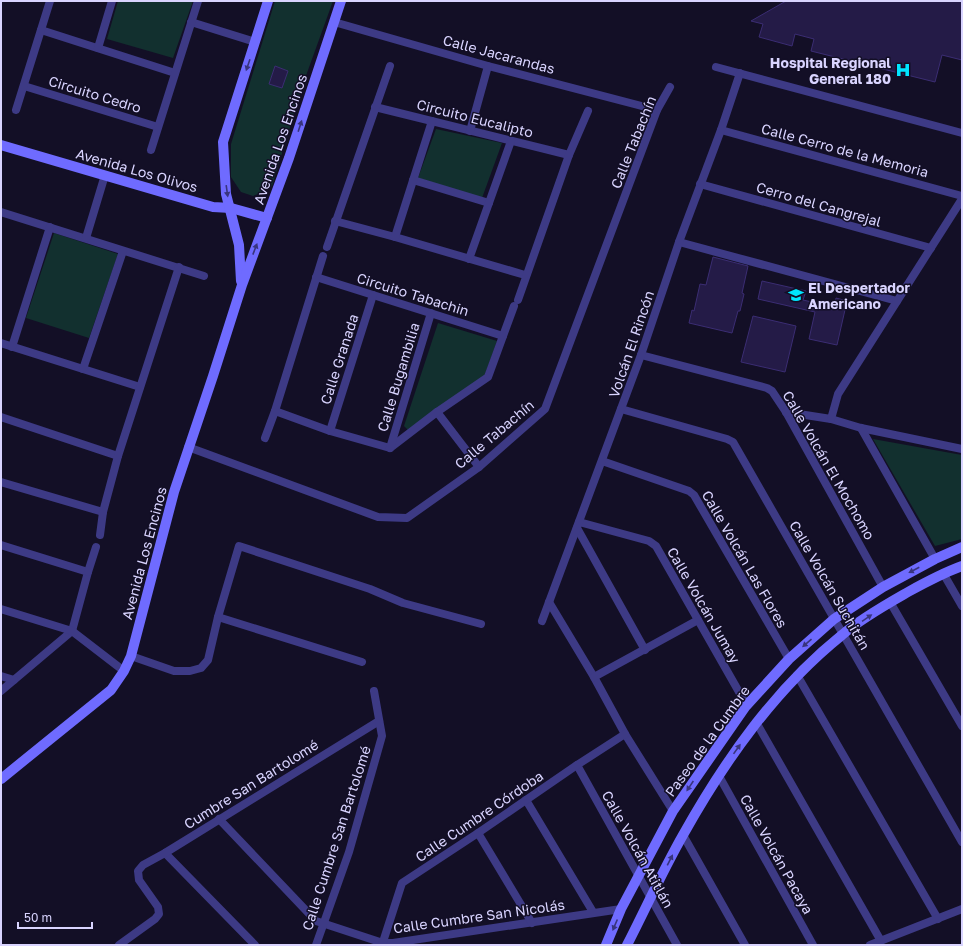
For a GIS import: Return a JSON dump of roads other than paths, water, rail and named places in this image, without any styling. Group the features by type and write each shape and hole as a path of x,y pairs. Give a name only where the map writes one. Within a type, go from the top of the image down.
{"street":[{"path":"16,110 50,1"},
{"path":"98,48 112,1"},
{"path":"151,150 198,1"},
{"name":"Avenida Los Encinos","path":"242,285 239,245 226,194 223,142 268,1"},
{"name":"Avenida Los Encinos","path":"1,779 111,690 124,671 131,656 174,492 188,447 214,376 242,285 289,158 341,1"},
{"path":"191,22 256,42"},
{"name":"Calle Jacarandas","path":"334,22 488,66 657,110"},
{"path":"41,30 175,73"},
{"path":"327,247 390,66"},
{"path":"470,131 488,66"},
{"path":"716,67 962,134"},
{"name":"Volcán El Rincón","path":"542,621 641,355 679,242 721,130 740,73"},
{"name":"Circuito Cedro","path":"24,86 158,127"},
{"name":"Calle Tabachín","path":"188,447 378,517 407,518 479,467 545,409 657,110 670,87"},
{"name":"Circuito Eucalipto","path":"375,107 569,155"},
{"path":"275,411 330,430 390,448 436,412 488,377 569,155 588,111"},
{"path":"395,237 432,121"},
{"name":"Calle Cerro de la Memoria","path":"721,130 962,196"},
{"path":"469,259 510,141"},
{"name":"Avenida Los Olivos","path":"1,145 213,207 230,208 267,218"},
{"path":"86,238 105,175"},
{"path":"413,180 489,203"},
{"name":"Cerro del Cangrejal","path":"700,184 931,248"},
{"path":"832,419 838,394 962,199"},
{"path":"1,212 204,276"},
{"path":"335,221 526,275"},
{"path":"12,347 50,227"},
{"path":"679,242 897,301"},
{"path":"83,369 123,251"},
{"path":"265,438 275,411 323,256"},
{"path":"100,535 103,512 118,456 179,267"},
{"name":"Circuito Tabachin","path":"316,277 503,336"},
{"name":"Calle Granada","path":"330,430 373,295"},
{"name":"Calle Bugambilia","path":"390,448 431,313"},
{"path":"1,343 140,386"},
{"name":"Calle Volcán El Mochomo","path":"641,355 767,388 772,391 786,412 883,587"},
{"name":"Calle Volcán Suchitán","path":"621,409 733,442 962,842"},
{"path":"436,412 479,467"},
{"path":"786,412 832,419 861,428 962,449"},
{"path":"1,417 118,456"},
{"path":"861,428 935,559"},
{"name":"Calle Volcán Las Flores","path":"602,461 689,491 694,495 788,659"},
{"path":"1,482 103,512"},
{"path":"578,525 645,650"},
{"name":"Calle Volcán Jumay","path":"578,525 649,542 656,546 747,706"},
{"path":"1,545 88,572"},
{"path":"131,656 174,670 190,671 201,668 208,660 218,617 240,546 370,588 403,603 482,624"},
{"path":"1,691 72,631 96,547"},
{"name":"Paseo de la Cumbre","path":"606,945 621,909 673,811 747,706 788,659 834,619 883,587 935,559 962,547"},
{"name":"Paseo de la Cumbre","path":"627,945 683,835 718,776 756,722 797,675 842,634 890,602 943,573 962,566"},
{"path":"943,573 962,606"},
{"path":"549,602 594,677 625,734 673,811"},
{"path":"890,602 962,726"},
{"path":"1,609 72,631 124,671"},
{"path":"218,617 362,662"},
{"path":"594,677 698,620"},
{"path":"797,675 938,918"},
{"path":"1,676 14,680"},
{"name":"Calle Cumbre San Bartolomé","path":"316,945 349,852 382,736 374,691"},
{"name":"Cumbre San Bartolomé","path":"119,945 155,919 159,914 158,907 139,880 138,871 143,865 165,853 379,721"},
{"path":"756,722 881,941"},
{"name":"Calle Cumbre Córdoba","path":"382,944 402,883 625,734"},
{"name":"Calle Volcán Atitlán","path":"577,765 677,945"},
{"name":"Calle Volcán Pacaya","path":"718,776 813,945"},
{"path":"526,800 593,912"},
{"name":"Calle Cumbre San Nicolás","path":"219,820 316,921 382,944 621,909"},
{"path":"478,833 532,922"},
{"path":"683,835 745,945"},
{"path":"165,853 255,945"},
{"path":"870,945 962,909"}],"place":[{"name":"Hospital Regional General 180","path":"903,70"},
{"name":"El Despertador Americano","path":"796,295"}]}
